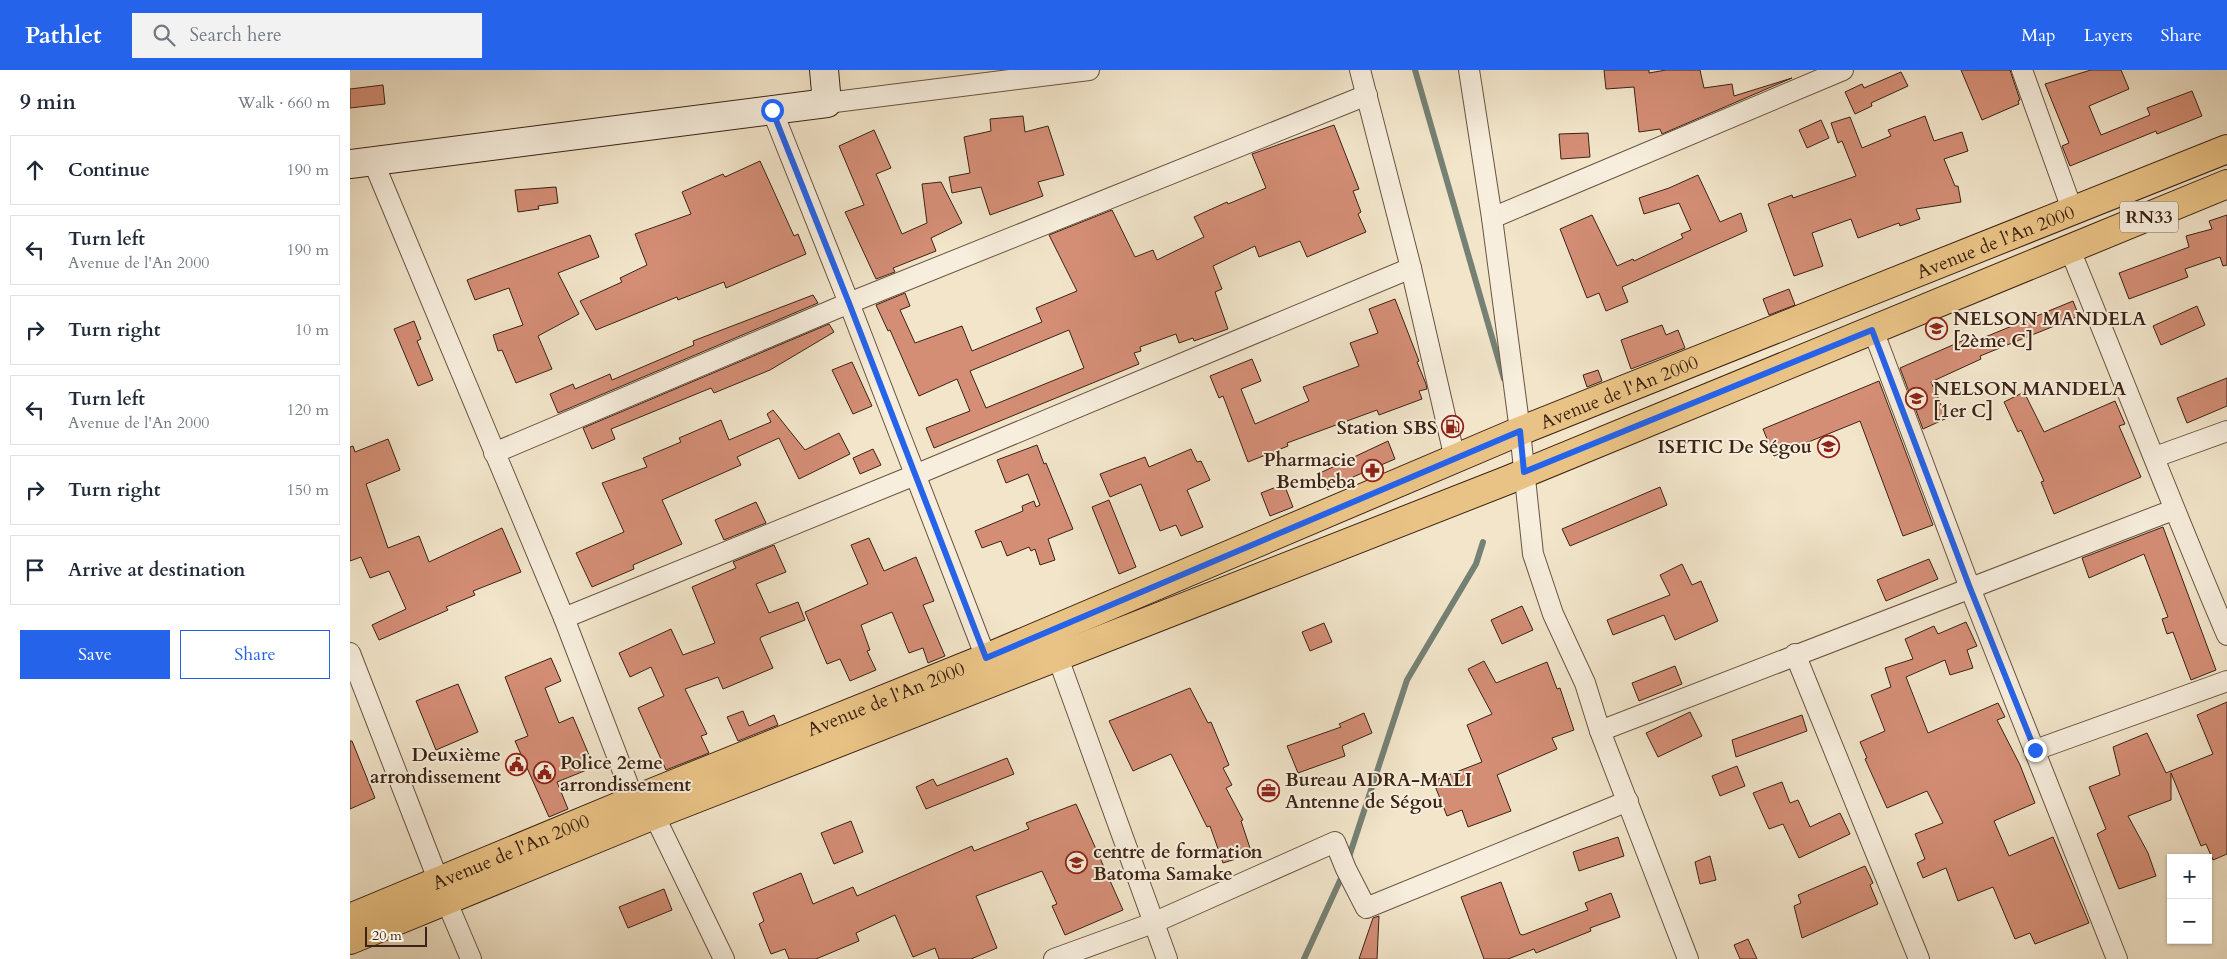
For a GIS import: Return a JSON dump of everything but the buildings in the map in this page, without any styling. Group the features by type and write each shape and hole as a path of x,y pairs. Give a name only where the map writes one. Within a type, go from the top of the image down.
{"main road":[{"name":"Avenue de l'An 2000","path":"350,940 442,891 644,807 986,658 1520,431 2227,149"},
{"name":"Avenue de l'An 2000","path":"644,807 1058,658 1524,472 2070,250 2227,184"},
{"name":"Avenue de l'An 2000","path":"350,918 442,891"}],"street":[{"path":"824,70 827,103"},
{"path":"724,959 644,807 494,453 361,162 1089,70"},
{"path":"1360,70 1411,268 1455,460"},
{"path":"1469,70 1492,218 1520,431 1533,554 1553,614 1584,682 1600,731 1688,959"},
{"path":"1492,218 1843,70"},
{"path":"2022,70 2072,212"},
{"path":"494,453 849,303 1367,95"},
{"path":"772,110 849,303 986,658"},
{"path":"2070,250 2155,456 2173,510 2227,635"},
{"path":"564,618 915,475 1411,268"},
{"path":"1872,330 1970,588 2117,959"},
{"path":"2155,456 2227,432"},
{"path":"1600,731 1795,654 2173,510"},
{"path":"350,653 442,891 471,959"},
{"path":"1795,654 1919,959"},
{"path":"1058,658 1167,959"},
{"path":"2035,750 2227,681"},
{"path":"1054,959 1153,924 1335,842 1346,869 1366,908 1628,801"}],"waterway":[{"path":"1415,70 1504,379"},
{"path":"1348,860 1407,680 1476,564 1483,542"},
{"path":"1304,959 1343,874"}],"place":[{"name":"NELSON MANDELA [2ème C]","path":"1937,329"},
{"name":"NELSON MANDELA [1er C]","path":"1917,399"},
{"name":"Station SBS","path":"1453,427"},
{"name":"ISETIC De Ségou","path":"1828,446"},
{"name":"Pharmacie Bembeba","path":"1372,470"},
{"name":"Deuxième arrondissement","path":"517,765"},
{"name":"Police 2eme arrondissement","path":"544,773"},
{"name":"Bureau ADRA-MALI Antenne de Ségou","path":"1269,790"},
{"name":"centre de formation Batoma Samake","path":"1077,862"}],"route":[{"path":"772,110 849,303 986,658 1520,431 1524,472 1872,330 1970,588 2035,750"}]}
